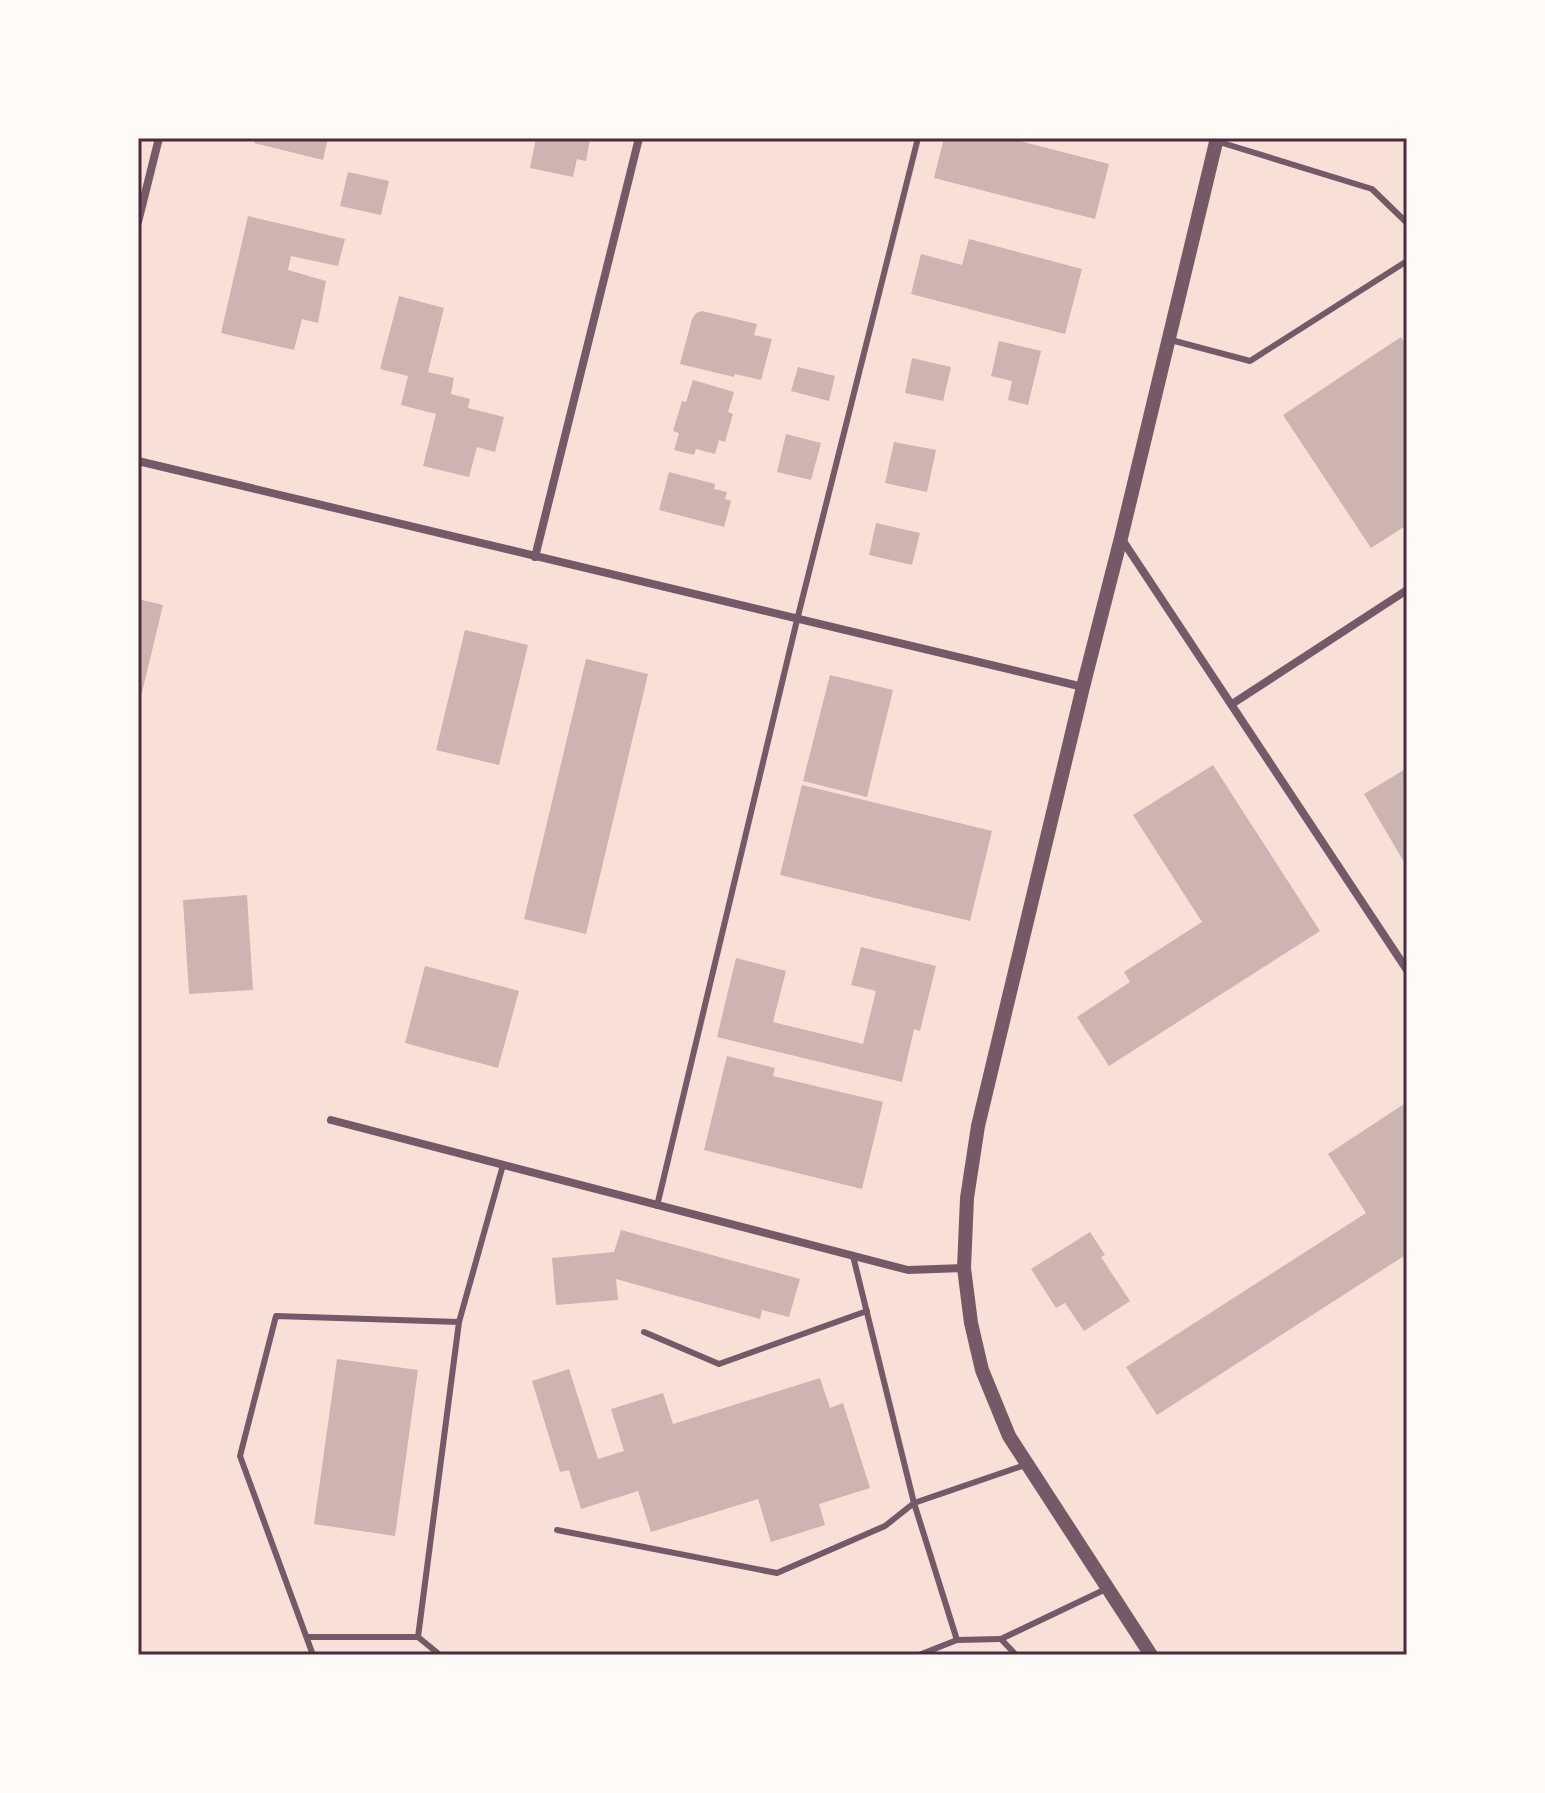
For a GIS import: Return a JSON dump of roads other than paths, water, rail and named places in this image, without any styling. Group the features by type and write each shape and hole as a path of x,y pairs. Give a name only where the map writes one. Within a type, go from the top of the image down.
{"street":[{"path":"138,222 159,138"},
{"path":"535,557 639,138"},
{"path":"1151,1655 1009,1436 982,1370 971,1323 964,1268 967,1198 978,1126 1217,139"},
{"path":"138,461 1083,687"},
{"path":"1121,538 1407,970"},
{"path":"1232,704 1407,590"},
{"path":"331,1120 908,1270 964,1268"}],"lane":[{"path":"657,1206 797,620 918,138"},
{"path":"1217,139 1372,189 1407,223"},
{"path":"1169,340 1250,361 1407,261"},
{"path":"418,1637 459,1322 503,1165"},
{"path":"853,1256 914,1503 957,1640"},
{"path":"644,1332 719,1364 867,1311"},
{"path":"313,1655 240,1456 276,1316 459,1322"},
{"path":"557,1530 777,1573 885,1526 914,1503 1028,1464"},
{"path":"919,1655 957,1640 1001,1639 1108,1588"},
{"path":"308,1637 418,1637 440,1655"},
{"path":"1001,1639 1016,1655"}]}
